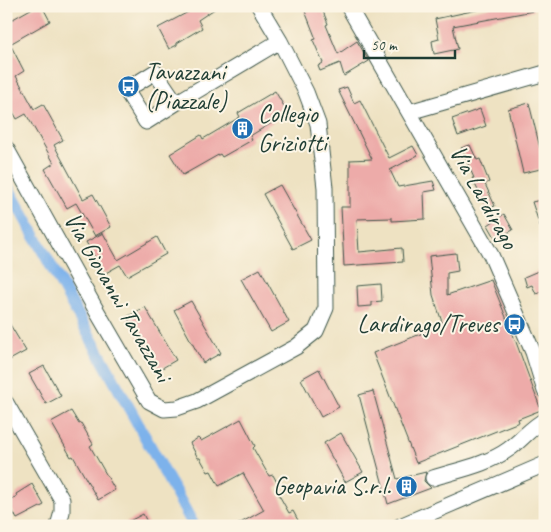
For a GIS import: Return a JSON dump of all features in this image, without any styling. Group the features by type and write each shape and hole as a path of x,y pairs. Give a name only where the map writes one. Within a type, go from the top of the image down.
{"street":[{"name":"Via Giovanni Tavazzani","path":"6,148 90,300 149,401 164,408 177,408 198,401 296,347 316,331 326,308 325,188 318,124 306,92 280,41 259,6"},
{"name":"Via Lardirago","path":"348,6 491,256 533,352 545,391"},
{"path":"176,104 280,41"},
{"path":"409,112 545,73"},
{"path":"6,403 62,500 58,526"},
{"path":"433,478 489,460 510,449 536,424 545,420"},
{"path":"400,526 545,464"}],"building":[{"path":"36,6 42,6 50,21 10,44 24,71 16,76 34,109 43,104 63,140 54,145 83,199 93,194 111,227 95,236 76,203 67,208 45,169 54,163 26,114 17,119 6,99 6,23"},
{"path":"190,6 219,6 198,20 202,28 169,49 158,28 192,10"},
{"path":"303,6 321,6 328,24 326,25 338,54 357,41 369,61 344,76 340,63 320,71 318,66 323,63 313,40 316,39"},
{"path":"495,6 533,6 533,11 453,26 458,49 434,54 432,41 439,39 435,19"},
{"path":"347,87 354,103 360,100 389,158 413,146 418,155 390,170 398,187 433,181 436,190 424,192 425,219 392,221 392,218 357,219 359,252 402,248 403,262 344,266 341,207 350,207 350,160 372,159 338,90"},
{"name":"Collegio Griziotti","path":"275,91 288,113 250,136 252,140 222,157 220,154 183,175 170,154 201,135 203,139 240,117 238,113"},
{"path":"529,103 540,148 545,147 545,168 523,173 508,109"},
{"path":"480,109 486,126 458,136 452,119"},
{"path":"470,145 477,160 480,159 489,182 485,184 495,206 487,209 472,178 474,178 461,148"},
{"path":"280,185 311,240 293,249 263,194"},
{"path":"545,199 545,234 543,235 532,202"},
{"path":"504,214 513,230 496,239 488,225"},
{"path":"103,233 118,260 157,237 166,254 127,276 120,265 104,274 86,242"},
{"path":"456,253 458,271 447,273 447,295 491,280 541,410 518,419 519,422 416,463 373,353 443,325 433,295 429,256"},
{"path":"545,268 545,291 536,294 532,285 527,287 524,277"},
{"path":"260,269 289,322 271,332 241,279"},
{"path":"381,284 382,301 372,302 372,306 358,307 357,286"},
{"path":"191,301 221,353 203,363 174,310"},
{"path":"145,307 176,360 157,371 127,317"},
{"path":"6,318 26,351 6,362"},
{"path":"44,366 61,396 46,404 29,374"},
{"path":"319,369 339,407 321,417 301,379"},
{"path":"373,391 397,479 426,472 424,481 431,488 388,504 359,395"},
{"path":"71,411 79,424 81,423 93,444 90,446 115,490 98,500 51,422"},
{"path":"241,419 255,446 253,448 269,476 273,475 279,486 275,488 289,513 293,511 301,526 235,526 264,510 243,473 219,486 211,471 208,472 200,458 198,458 190,443 198,438 201,441"},
{"path":"341,433 363,472 345,482 324,443"},
{"path":"32,484 44,505 17,519 12,510 10,511 6,502"},
{"path":"143,514 149,526 120,526"}],"waterway":[{"path":"6,184 194,526"}],"place":[{"name":"Tavazzani (Piazzale)","path":"129,86"},
{"name":"Collegio Griziotti","path":"242,128"},
{"name":"Lardirago/Treves","path":"515,324"},
{"name":"Geopavia S.r.l.","path":"407,486"}]}
